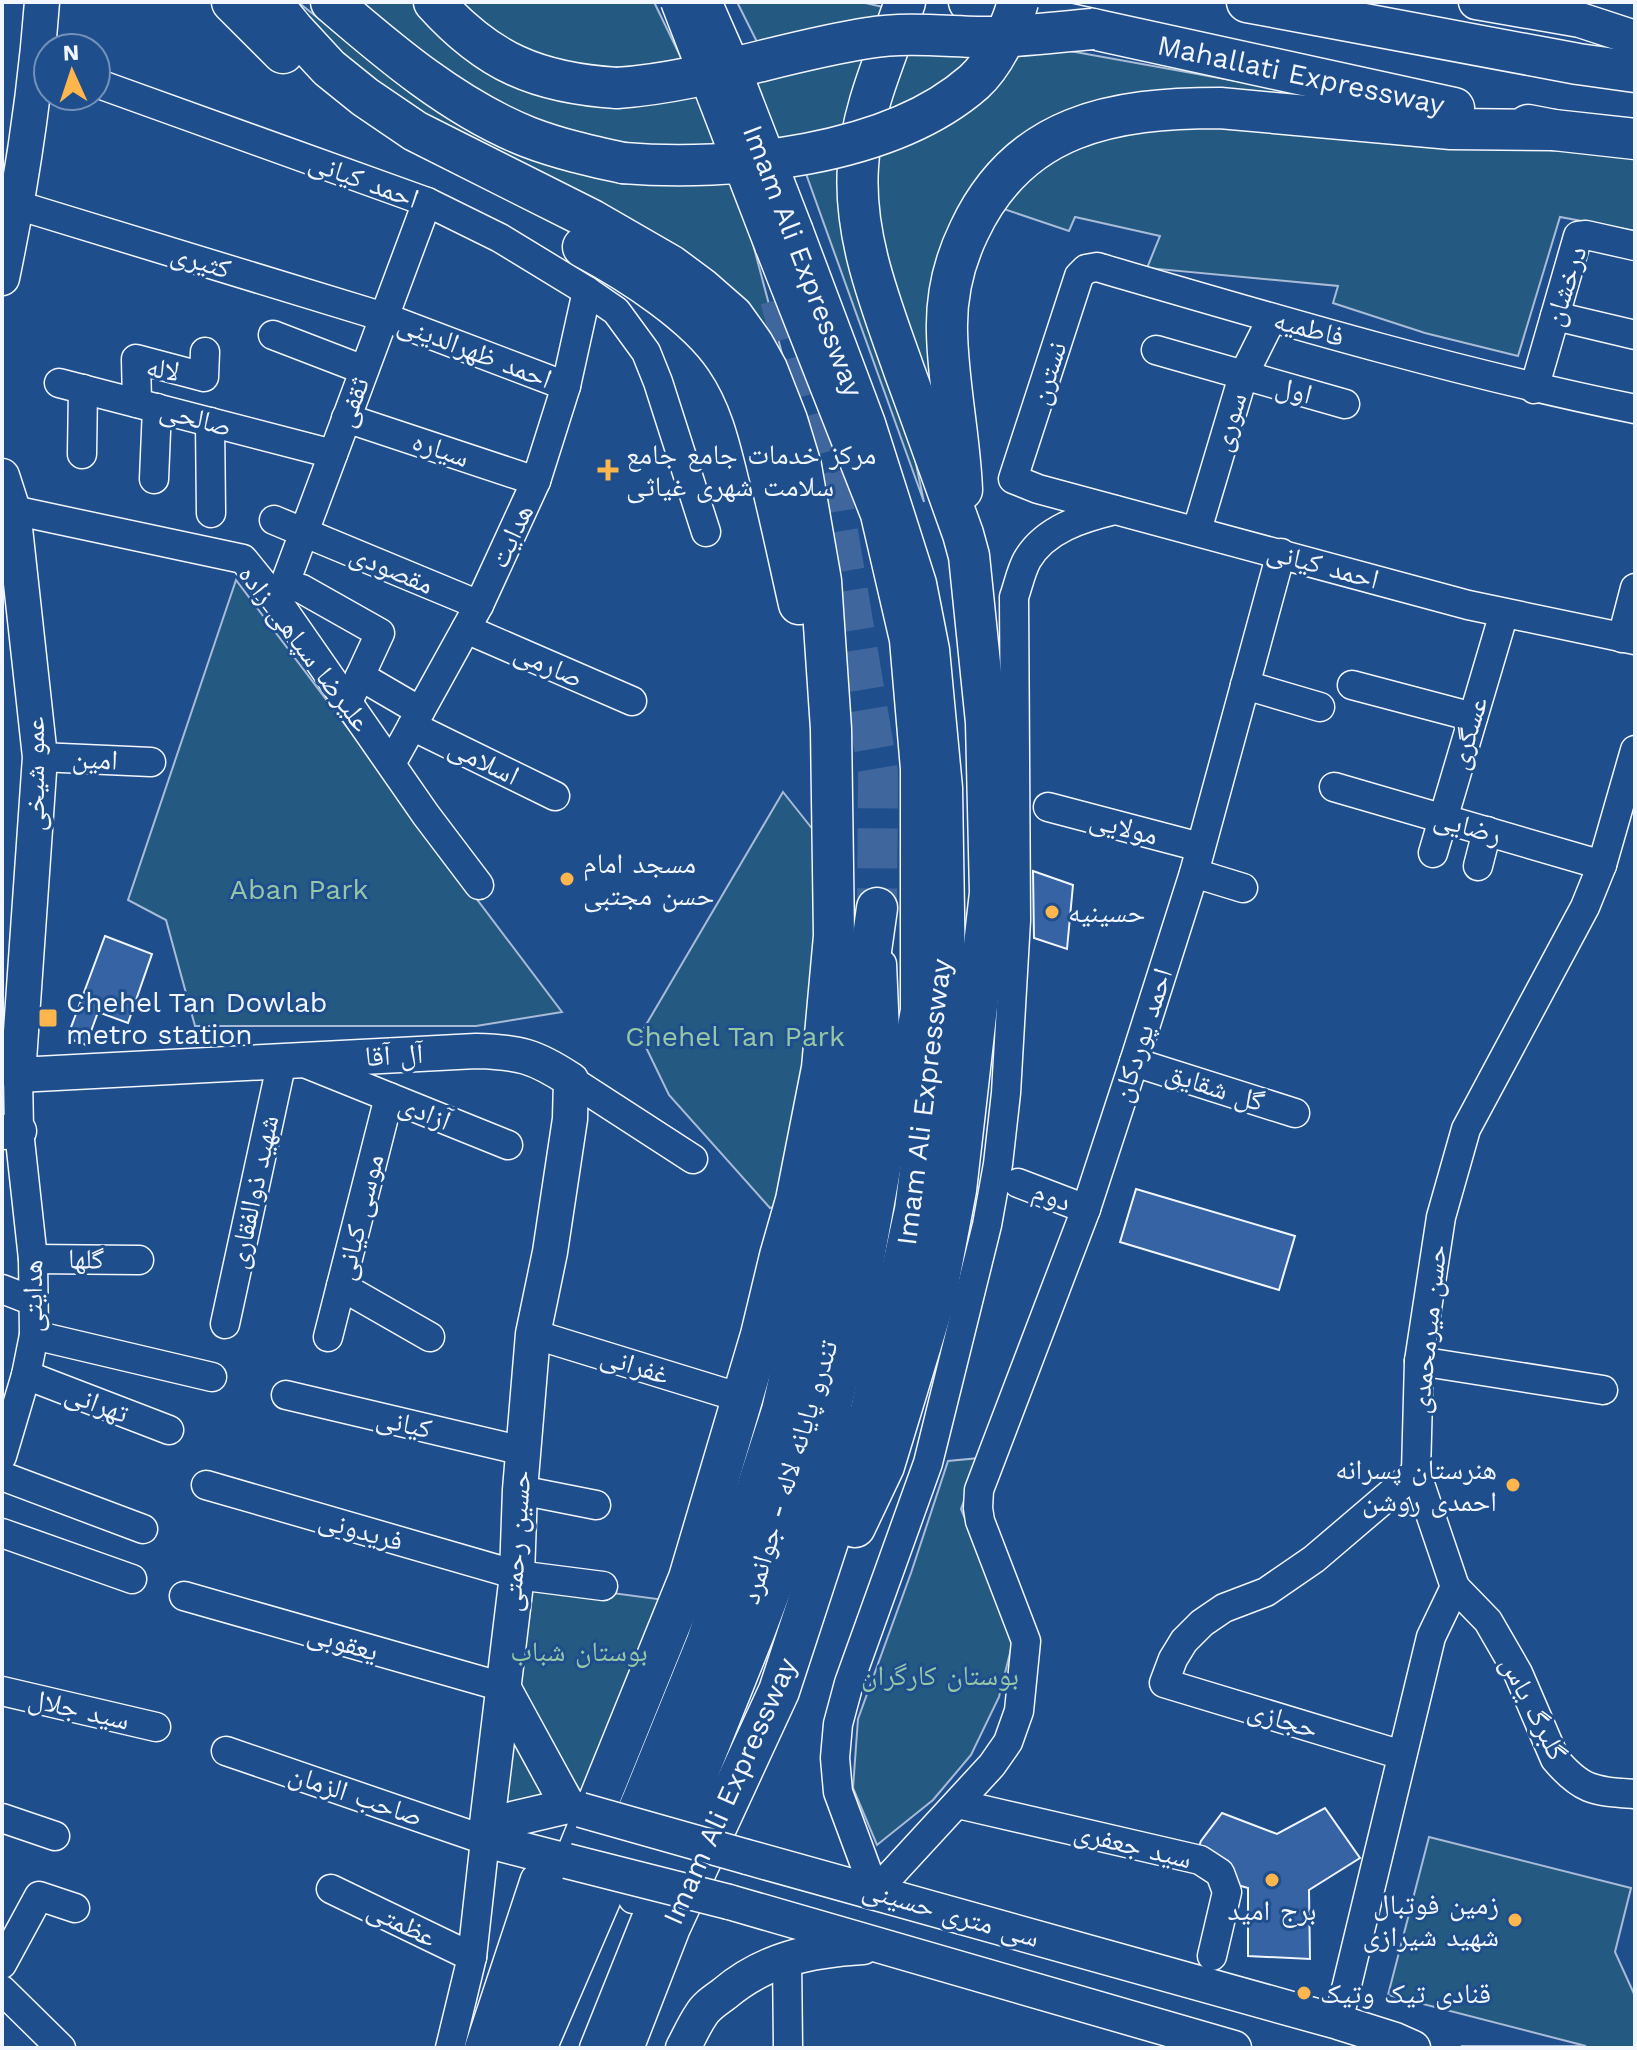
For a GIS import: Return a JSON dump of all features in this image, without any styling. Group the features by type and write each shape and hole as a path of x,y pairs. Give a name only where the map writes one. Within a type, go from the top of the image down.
{"highway":[{"path":"232,2 308,79 351,116 399,149 447,176 536,220 618,266 687,318 726,359 752,406 831,729"},
{"path":"271,2 329,68 415,131 592,220 670,265 733,316 767,369 782,407 801,466 821,581 831,729 834,936 822,1068 796,1200 761,1335 689,1578 558,1901 505,2048"},
{"path":"331,2 429,81 527,137 580,154 623,163 671,167 717,166 799,155 898,128 941,107 977,80 1011,27 1018,2"},
{"path":"434,2 459,29 490,53 517,66 582,86 617,88 682,81 871,37 1109,32"},
{"name":"Imam Ali Expressway","path":"623,2048 670,1927 779,1691 871,1410 915,1210 945,976 942,788 929,650 916,584 865,424 781,239 726,59 701,2"},
{"path":"779,1691 884,1466 936,1295 956,1190 990,893 986,722 969,556 877,298 865,249 860,208 858,166 866,118 905,2"},
{"name":"Mahallati Expressway","path":"969,2 1554,130 1635,139"},
{"path":"1247,2 1635,72"},
{"path":"963,534 961,459 948,354 949,294 963,243 995,185 1024,158 1051,139 1082,124 1111,116 1183,108 1220,108 1451,129 1554,130"},
{"path":"536,2048 707,1642 782,1411 846,1128 876,912"}],"main road":[{"path":"42,2 42,32"},
{"path":"1476,2 1580,20 1635,38"},
{"path":"2,278 34,112"},
{"name":"عمو شیخی","path":"2,476 13,510 40,757 18,1075"},
{"name":"آل آقا","path":"18,1075 476,1051 518,1052 551,1066 571,1080"},
{"name":"حسین رحمتی","path":"486,1832 517,1575 520,1490 533,1334 553,1237 570,1119 571,1080"},
{"path":"503,1687 574,1808"},
{"name":"سی متری حسینی","path":"486,1832 574,1808 1338,2022 1413,2048"},
{"name":"سی متری حسینی","path":"486,1832 563,1860 885,1946 1176,2040 1234,2048"},
{"path":"683,2048 702,2012 734,1985 764,1967 787,1957 830,1949 885,1946"}],"street":[{"path":"594,2048 765,1621 830,1436 863,1297 915,1010 915,769 904,640 875,515 781,239 675,2"},
{"path":"1530,2 1580,20"},
{"name":"احمد کیانی","path":"112,89 427,202 500,238 616,311 646,352 706,532"},
{"name":"ثقفی","path":"281,593 427,202"},
{"name":"کثیری","path":"17,205 384,317"},
{"name":"درخشان","path":"1534,389 1578,236 1635,246"},
{"name":"فاطمیه","path":"1086,269 1097,267 1534,389 1635,409"},
{"name":"نسترن","path":"1013,479 1079,276 1086,269"},
{"name":"هدایت","path":"391,764 473,617 536,481 566,386 587,291"},
{"path":"1555,316 1635,335"},
{"name":"احمد ظهرالدینی","path":"384,317 566,386"},
{"name":"سوری","path":"1197,530 1243,376 1272,318"},
{"path":"273,335 364,370"},
{"path":"1156,350 1243,376"},
{"name":"لاله","path":"147,406 136,359 204,377 205,352"},
{"name":"اول","path":"1243,376 1345,404"},
{"name":"صالحی","path":"82,454 71,386 333,454"},
{"path":"147,406 154,479"},
{"name":"سیاره","path":"346,418 536,481"},
{"path":"210,422 211,513"},
{"name":"احمد کیانی","path":"1013,479 1038,489 1504,613 1628,639"},
{"name":"علیرضا سپاهی زاده","path":"13,510 243,559 281,593 348,702 479,885"},
{"path":"958,1804 875,1892 838,1792 835,1758 838,1724 849,1683 928,1463 987,1225 998,1164 1006,1093 1016,920 1014,597 1027,560 1053,533 1083,518 1115,510"},
{"name":"مقصودی","path":"274,520 473,617"},
{"name":"احمد پوردکان","path":"958,1804 1008,1742 1019,1711 1026,1641 980,1521 979,1490 1086,1209 1134,1062 1197,860 1281,553"},
{"path":"1628,639 1635,588"},
{"path":"281,593 302,589 380,633 348,702"},
{"name":"عسگری","path":"1433,853 1504,613"},
{"name":"صارمی","path":"473,617 632,701"},
{"path":"986,722 1014,639"},
{"name":"اسلامی","path":"360,676 416,718 555,796"},
{"path":"1245,685 1320,707"},
{"path":"1352,685 1473,717"},
{"name":"حسن میرمحمدی","path":"1455,1587 1416,1472 1419,1361 1441,1217 1466,1129 1585,907 1602,865 1635,750"},
{"name":"امین","path":"40,757 151,762"},
{"name":"رضایی","path":"1334,787 1602,865"},
{"name":"مولایی","path":"1048,807 1197,860 1243,888"},
{"path":"1478,866 1487,831"},
{"name":"تندرو پایانه لاله - جوانمرد","path":"574,2048 779,1523 816,1402 835,1325 866,1161 885,1032 876,912"},
{"name":"آزادی","path":"290,1061 508,1145"},
{"name":"شهید ذوالفقاری","path":"225,1324 290,1061"},
{"name":"گل شقایق","path":"1134,1062 1295,1113"},
{"name":"هدایتی","path":"2,1456 9,1400 26,1375 34,1335 33,1259 11,1132 18,1075"},
{"name":"آل آقا","path":"571,1080 693,1159"},
{"name":"موسی کیانی","path":"328,1337 389,1097"},
{"name":"دوم","path":"1018,1183 1086,1209"},
{"name":"گلها","path":"33,1259 139,1260"},
{"path":"341,1286 430,1337"},
{"path":"2,1289 33,1301"},
{"name":"غفرانی","path":"533,1334 738,1397"},
{"path":"34,1335 212,1377"},
{"path":"1419,1361 1603,1390"},
{"name":"تهرانی","path":"26,1375 169,1430"},
{"name":"کیانی","path":"286,1395 523,1451"},
{"name":"حجازی","path":"1402,1755 1164,1683 1184,1641 1202,1623 1224,1608 1266,1592 1314,1559 1416,1472"},
{"path":"2,1476 143,1529"},
{"name":"فریدونی","path":"206,1485 517,1575 603,1586"},
{"path":"520,1490 596,1505"},
{"path":"2,1533 132,1579"},
{"path":"1338,2022 1431,1637 1455,1587"},
{"name":"گلبرگ یاس","path":"1455,1587 1488,1621 1518,1673 1555,1759 1564,1770 1574,1781 1591,1789 1635,1794"},
{"name":"یعقوبی","path":"184,1596 503,1687"},
{"name":"سید جلال","path":"2,1691 156,1727"},
{"name":"صاحب الزمان","path":"226,1751 486,1832"},
{"name":"سید جعفری","path":"958,1804 1200,1860 1220,1873 1227,1892 1212,1956"},
{"path":"2,1818 55,1836"},
{"name":"حسین رحمتی","path":"450,2048 472,1957 486,1832"},
{"path":"479,2048 535,1879 563,1860"},
{"name":"عظمتی","path":"331,1889 472,1957"},
{"path":"2,1964 39,1896 75,1908"},
{"path":"787,1957 789,2048"},
{"path":"2,1990 61,2048"}],"green space":[{"path":"288,2 298,2 409,91 470,129 731,180 753,244 794,399 755,328 365,82"},
{"path":"351,2 420,2 482,59 695,91 719,152 583,140 479,95"},
{"path":"446,2 654,2 687,70 555,70"},
{"path":"737,2 861,2 923,16 759,46"},
{"path":"1020,42 1463,122 1226,96 983,181 947,464 902,340 868,155"},
{"path":"983,44 946,84 878,119 899,45"},
{"path":"882,46 855,127 780,148 751,76"},
{"path":"1149,121 1547,146 1635,159 1635,231 1560,217 1518,356 1425,333 1333,303 1338,286 1147,268 1160,236 1075,217 1069,231 995,206 1044,158"},
{"path":"852,158 924,502 805,171"},
{"name":"Aban Park","path":"236,580 562,1012 476,1026 195,1026 166,920 128,900"},
{"name":"Chehel Tan Park","path":"783,792 818,836 823,991 798,1199 770,1208 669,1095 640,1035"},
{"name":"بوستان کارگران","path":"980,1458 961,1509 1014,1637 999,1697 971,1755 933,1800 877,1845 853,1788 858,1719 948,1461"},
{"name":"بوستان شباب","path":"522,1581 665,1600 588,1796 579,1789 516,1689"},
{"path":"510,1721 559,1798 501,1812"},
{"name":"زمین فوتبال شهید شیرازی","path":"1429,1837 1631,1888 1615,1952 1635,1996 1635,2048 1465,2048 1461,2046 1586,2046 1388,1995"}],"building":[{"name":"حسینیه","path":"1033,871 1073,885 1067,949 1034,938"},
{"path":"105,936 152,954 128,1023 98,1012 86,1045 67,1038"},
{"path":"1136,1189 1295,1236 1279,1290 1120,1242"},
{"name":"برج امید","path":"1325,1808 1360,1858 1309,1890 1310,1959 1248,1956 1248,1888 1190,1871 1201,1841 1222,1813 1277,1834"}],"tunnel":[{"path":"780,299 828,472 878,772 877,908"}],"place":[{"name":"مرکز خدمات جامع جامع سلامت شهری غیاثی","path":"608,470"},
{"name":"مسجد امام حسن مجتبی","path":"567,879"},
{"name":"حسینیه","path":"1052,912"},
{"name":"Chehel Tan Dowlab metro station","path":"48,1018"},
{"name":"هنرستان پسرانه احمدی روشن","path":"1513,1485"},
{"name":"برج امید","path":"1272,1880"},
{"name":"زمین فوتبال شهید شیرازی","path":"1515,1920"},
{"name":"قنادی تیک وتیک","path":"1304,1993"}]}
